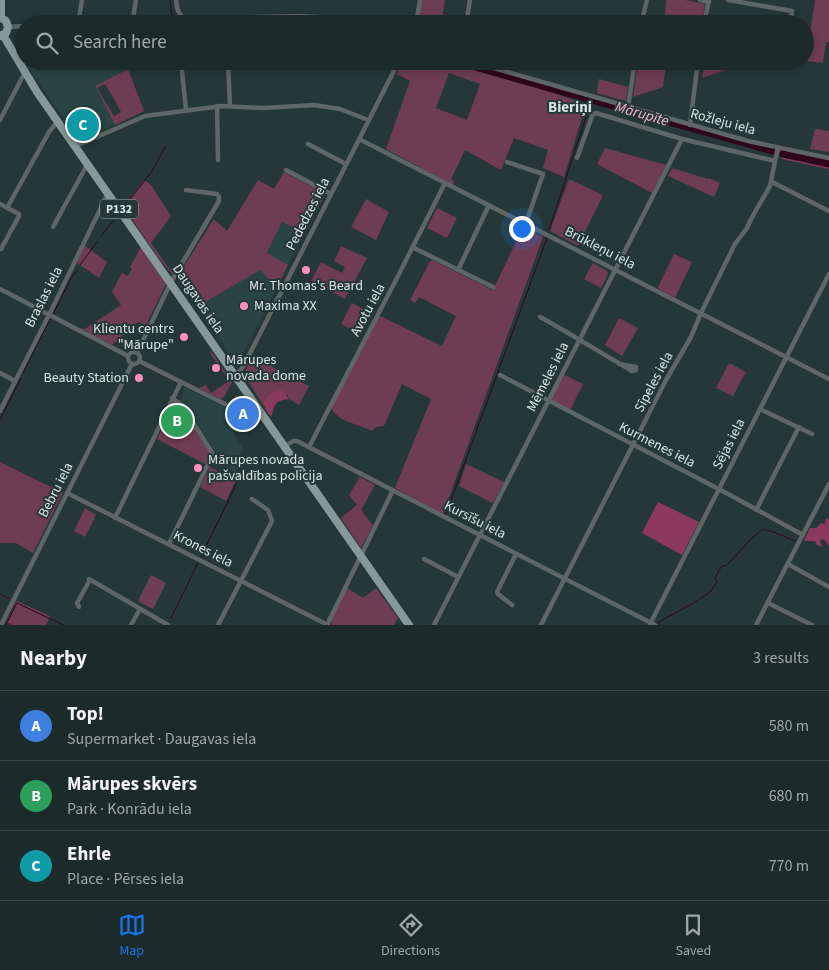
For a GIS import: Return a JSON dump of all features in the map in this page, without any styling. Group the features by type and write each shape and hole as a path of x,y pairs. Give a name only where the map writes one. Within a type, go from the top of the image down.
{"main road":[{"path":"1,0 0,17 6,21 8,27"},
{"name":"Daugavas iela","path":"8,27 2,36 15,56"},
{"name":"Daugavas iela","path":"25,72 409,625"}],"street":[{"path":"80,15 82,0"},
{"path":"134,15 136,0"},
{"path":"176,0 180,15"},
{"path":"418,15 420,0"},
{"path":"468,15 470,0"},
{"path":"643,15 647,0"},
{"path":"700,0 709,1 706,15"},
{"path":"728,0 792,11 791,15"},
{"path":"8,27 15,27"},
{"path":"182,70 186,110"},
{"path":"228,70 230,106"},
{"name":"Pededzes iela","path":"234,375 244,365 394,70"},
{"name":"Rožleju iela","path":"499,70 690,125 829,158"},
{"path":"628,108 634,70"},
{"path":"690,125 697,70"},
{"path":"0,120 25,72"},
{"path":"76,146 145,116 217,106 264,108 314,105 340,109 368,120"},
{"path":"217,106 218,160"},
{"path":"577,158 592,116 596,113 682,139 775,161"},
{"path":"7,208 49,132 58,121"},
{"name":"Brūkleņu iela","path":"359,139 829,379"},
{"name":"Mēmeles iela","path":"434,625 682,139"},
{"path":"308,144 346,164"},
{"name":"Sīpeles iela","path":"541,625 666,380 691,337 735,244 747,228 750,218 772,182 778,147"},
{"path":"507,162 543,174 526,223"},
{"path":"54,227 88,164"},
{"path":"286,170 331,194"},
{"path":"772,182 829,211"},
{"name":"Avotu iela","path":"309,447 445,183"},
{"path":"137,353 171,282 219,201 217,194 186,190"},
{"name":"Braslas iela","path":"0,411 108,193"},
{"path":"0,204 19,214 1,249"},
{"path":"458,270 489,205"},
{"path":"412,247 493,287"},
{"name":"Sējas iela","path":"652,624 829,274"},
{"path":"0,289 128,356 128,360 132,364 136,364 139,361"},
{"path":"540,317 580,338 619,364"},
{"path":"128,356 132,353 137,353"},
{"path":"137,353 140,357 139,361"},
{"path":"139,361 225,404"},
{"name":"Bebru iela","path":"1,625 132,364"},
{"path":"0,373 15,381"},
{"name":"Kurmenes iela","path":"500,375 803,535"},
{"path":"115,518 181,382"},
{"path":"169,544 214,454 182,405 172,398"},
{"path":"760,409 812,434"},
{"path":"756,510 799,428"},
{"name":"Kursīšu iela","path":"284,447 294,440 309,447 652,624"},
{"path":"756,625 829,484"},
{"path":"327,625 393,490"},
{"name":"Krones iela","path":"67,493 327,625"},
{"path":"218,625 272,521 268,510 252,499"},
{"path":"512,604 497,592 516,554"},
{"path":"424,559 458,577"},
{"path":"788,564 829,587"},
{"path":"79,607 77,603 89,579 168,625"},
{"path":"768,603 812,625"},
{"path":"131,625 140,609"}],"shaded area":[{"path":"422,0 445,0 443,15 420,15"},
{"path":"666,0 685,0 705,4 703,15 665,15"},
{"path":"815,0 829,0 829,42 826,42 823,63 814,62 813,15"},
{"path":"30,70 125,70 95,86 115,125 79,141"},
{"path":"128,70 144,111 115,125 95,86","holes":["106,85 121,112 114,116 97,88"]},
{"path":"399,70 485,70 586,104 564,177 543,168 548,150 514,138 501,170 465,150 451,179 454,181 453,185 386,149 410,81 397,74","holes":["449,73 480,84 467,120 436,108"]},
{"path":"637,70 665,70 663,87 633,97"},
{"path":"703,70 725,70 702,78"},
{"path":"599,79 628,87 626,101 597,93"},
{"path":"815,129 829,131 829,152 810,149"},
{"path":"605,148 666,165 652,193 597,164"},
{"path":"782,150 829,161 829,169 782,159 779,151"},
{"path":"672,168 720,183 714,197 668,176"},
{"path":"284,172 325,194 304,233 282,222 267,253 288,265 277,287 260,270 197,307 177,277 214,219 227,231 258,180 274,189"},
{"path":"569,179 603,195 578,246 550,231"},
{"path":"144,180 151,185 171,216 151,243 171,271 175,271 173,275 157,256 124,207"},
{"path":"366,199 389,212 376,240 351,227"},
{"path":"437,208 457,218 447,238 427,228"},
{"path":"282,222 304,233 288,265 267,254"},
{"path":"523,227 543,237 443,514 395,488 431,399 402,384 384,426 376,427 372,431 344,420 334,413 331,408 378,315 442,346 456,316 419,297 415,303 410,300 432,260 493,290"},
{"path":"85,246 107,262 99,278 77,263"},
{"path":"341,246 367,258 345,299 311,281 321,262 342,273 345,267 334,261"},
{"path":"141,247 166,284 146,325 138,322 112,345 80,328 85,329 121,305 112,292 122,273 128,276 132,269 130,267"},
{"path":"674,254 692,262 675,298 658,287"},
{"path":"593,263 607,271 608,274 601,288 584,279"},
{"path":"260,270 277,287 244,351 235,362 197,307"},
{"path":"352,303 371,313 361,334 341,324"},
{"path":"619,318 638,328 622,356 605,345"},
{"path":"211,351 232,382 221,399 199,388 206,385 211,393 229,381 210,353"},
{"path":"252,356 309,386 299,405 289,399 287,394 264,403 264,407 244,374"},
{"path":"729,363 746,372 733,396 716,388"},
{"path":"563,374 583,384 570,410 551,398"},
{"path":"185,388 230,409 245,399 257,416 233,433 245,450 240,454 244,459 235,477 213,448 184,403 180,401"},
{"path":"276,391 284,391 289,399 276,404 271,417 265,409 264,402 267,397"},
{"path":"174,402 178,402 209,452 210,455 205,464 157,439"},
{"path":"0,462 63,493 33,553 16,543 0,543"},
{"path":"466,464 504,482 493,503 459,486"},
{"path":"210,467 236,480 226,501 200,487"},
{"path":"360,477 375,485 361,510 373,525 361,548 341,518 357,505 349,495"},
{"path":"658,502 699,522 682,555 642,533"},
{"path":"85,508 96,515 85,537 74,531"},
{"path":"826,518 829,520 829,546 824,539 820,542 823,547 817,545 815,541 804,541 810,528 816,528 821,523 825,524"},
{"path":"151,575 166,583 153,609 138,601"},
{"path":"347,588 363,598 376,588 398,618 394,625 332,625 331,618"},
{"path":"17,601 50,616 46,625 12,625 7,622"}],"waterway":[{"path":"170,0 172,15"},
{"name":"Mārupīte","path":"486,70 772,151"},
{"path":"549,230 586,117 589,100"},
{"path":"124,207 152,171 165,147"},
{"name":"Mārupīte","path":"783,154 829,164"},
{"path":"101,236 113,221"},
{"path":"446,514 547,238"},
{"path":"80,265 97,242"},
{"path":"53,314 77,270"},
{"path":"23,373 50,319"},
{"path":"0,420 21,378"},
{"path":"201,557 244,468"},
{"path":"700,599 711,591 717,582 715,578 721,567 727,565 762,530 768,530 795,541"},
{"path":"171,618 198,563"},
{"path":"0,594 10,599"},
{"path":"657,623 697,601"},
{"path":"6,625 17,603 63,625"}],"place":[{"name":"Ehrle","path":"83,125"},
{"name":"Mr. Thomas's Beard","path":"306,270"},
{"name":"Maxima XX","path":"244,306"},
{"name":"Klientu centrs \"Mārupe\"","path":"184,337"},
{"name":"Mārupes novada dome","path":"216,368"},
{"name":"Beauty Station","path":"139,378"},
{"name":"Top!","path":"243,414"},
{"name":"Mārupes skvērs","path":"177,421"},
{"name":"Mārupes novada pašvaldības policija","path":"198,468"}],"district":[{"name":"Bieriņi","path":"570,107"}]}
